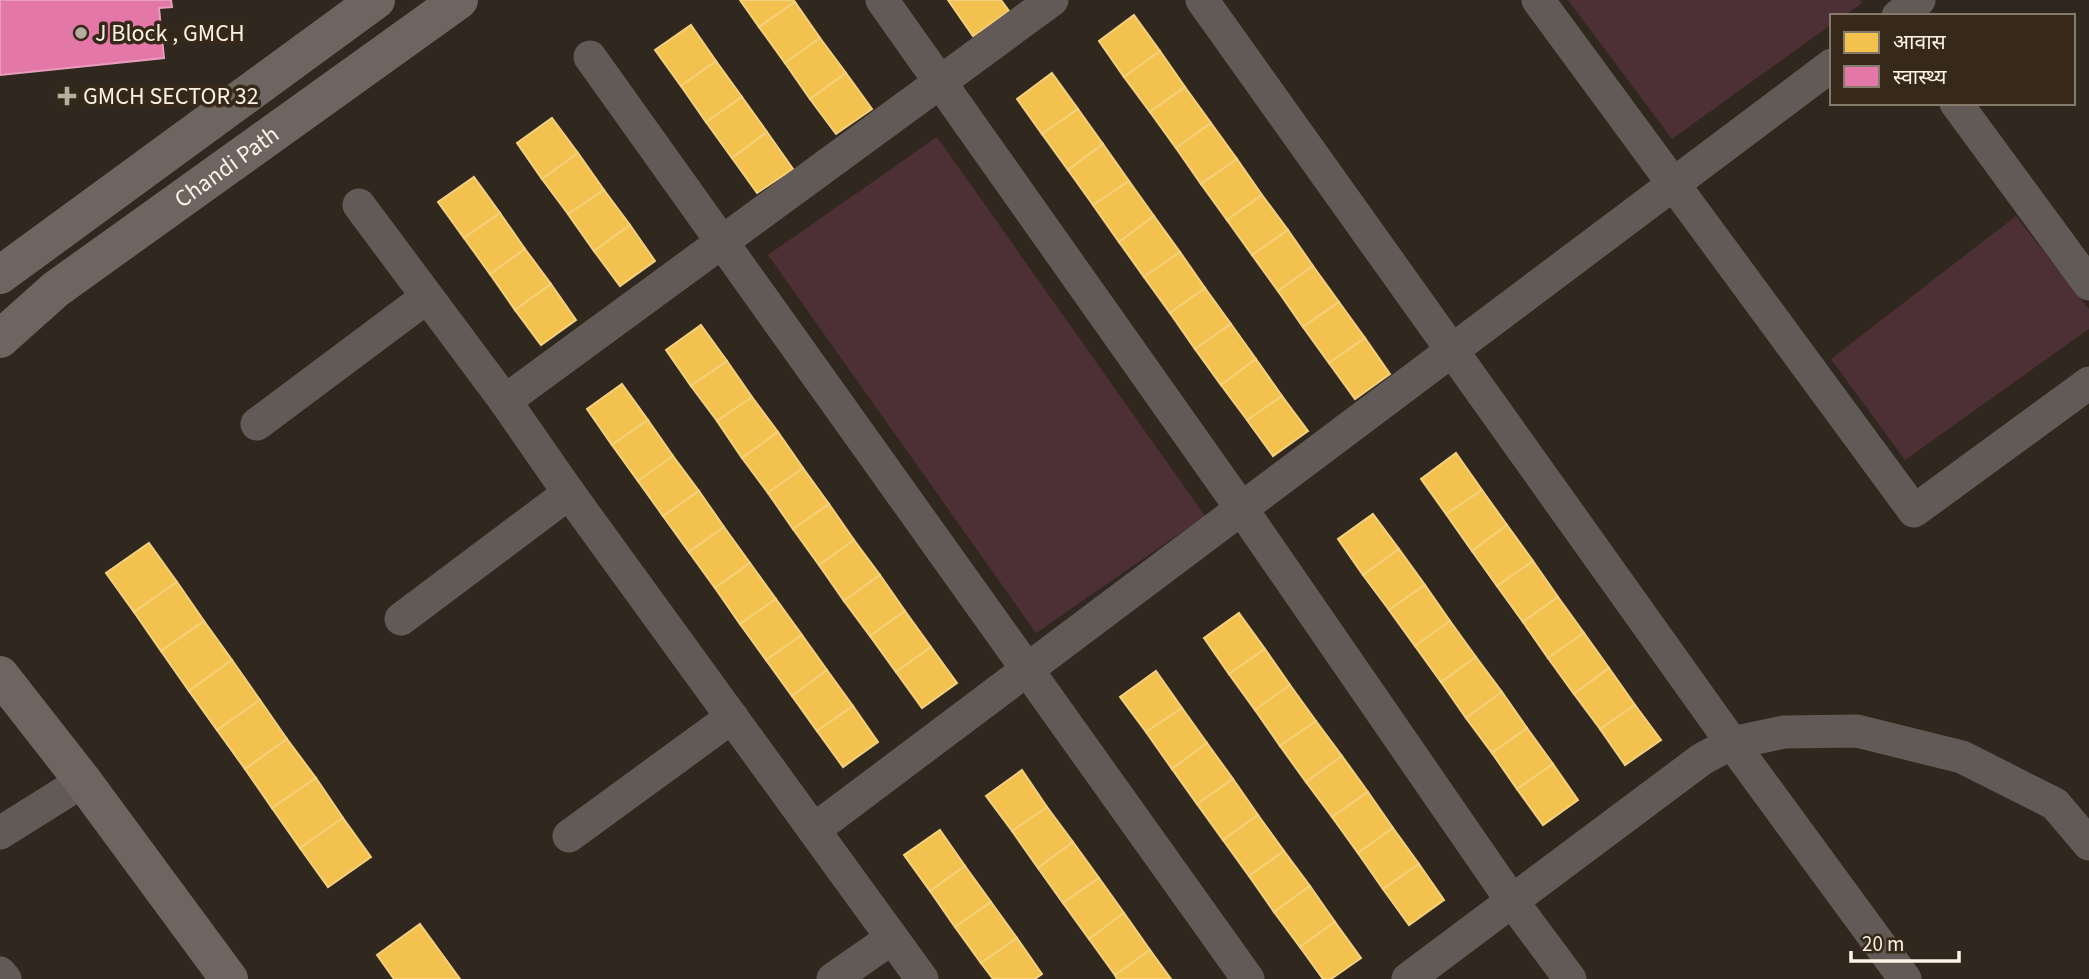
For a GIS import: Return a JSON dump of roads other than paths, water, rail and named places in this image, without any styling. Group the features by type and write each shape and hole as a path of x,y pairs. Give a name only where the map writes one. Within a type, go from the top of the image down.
{"main road":[{"name":"Chandi Path","path":"0,275 376,0"},
{"name":"Chandi Path","path":"0,339 56,289 459,0"},
{"path":"0,675 83,781 229,979"}],"street":[{"path":"882,0 1570,979"},
{"path":"505,401 1052,0"},
{"path":"1202,0 1731,743 1905,979"},
{"path":"1538,0 1914,511 2089,383"},
{"path":"1901,14 1919,0"},
{"path":"590,57 1248,979"},
{"path":"815,829 1830,66"},
{"path":"1957,105 2089,284"},
{"path":"359,205 505,401 922,979"},
{"path":"257,424 427,297"},
{"path":"401,620 569,493"},
{"path":"569,836 732,717"},
{"path":"1408,979 1702,759 1731,743 1784,732 1857,731 1962,757 2055,804 2089,845"},
{"path":"0,833 83,781"},
{"path":"833,979 892,938"},
{"path":"0,972 5,979"}],"place":[{"name":"J Block , GMCH","path":"81,33"},
{"name":"GMCH SECTOR 32","path":"67,96"}]}
